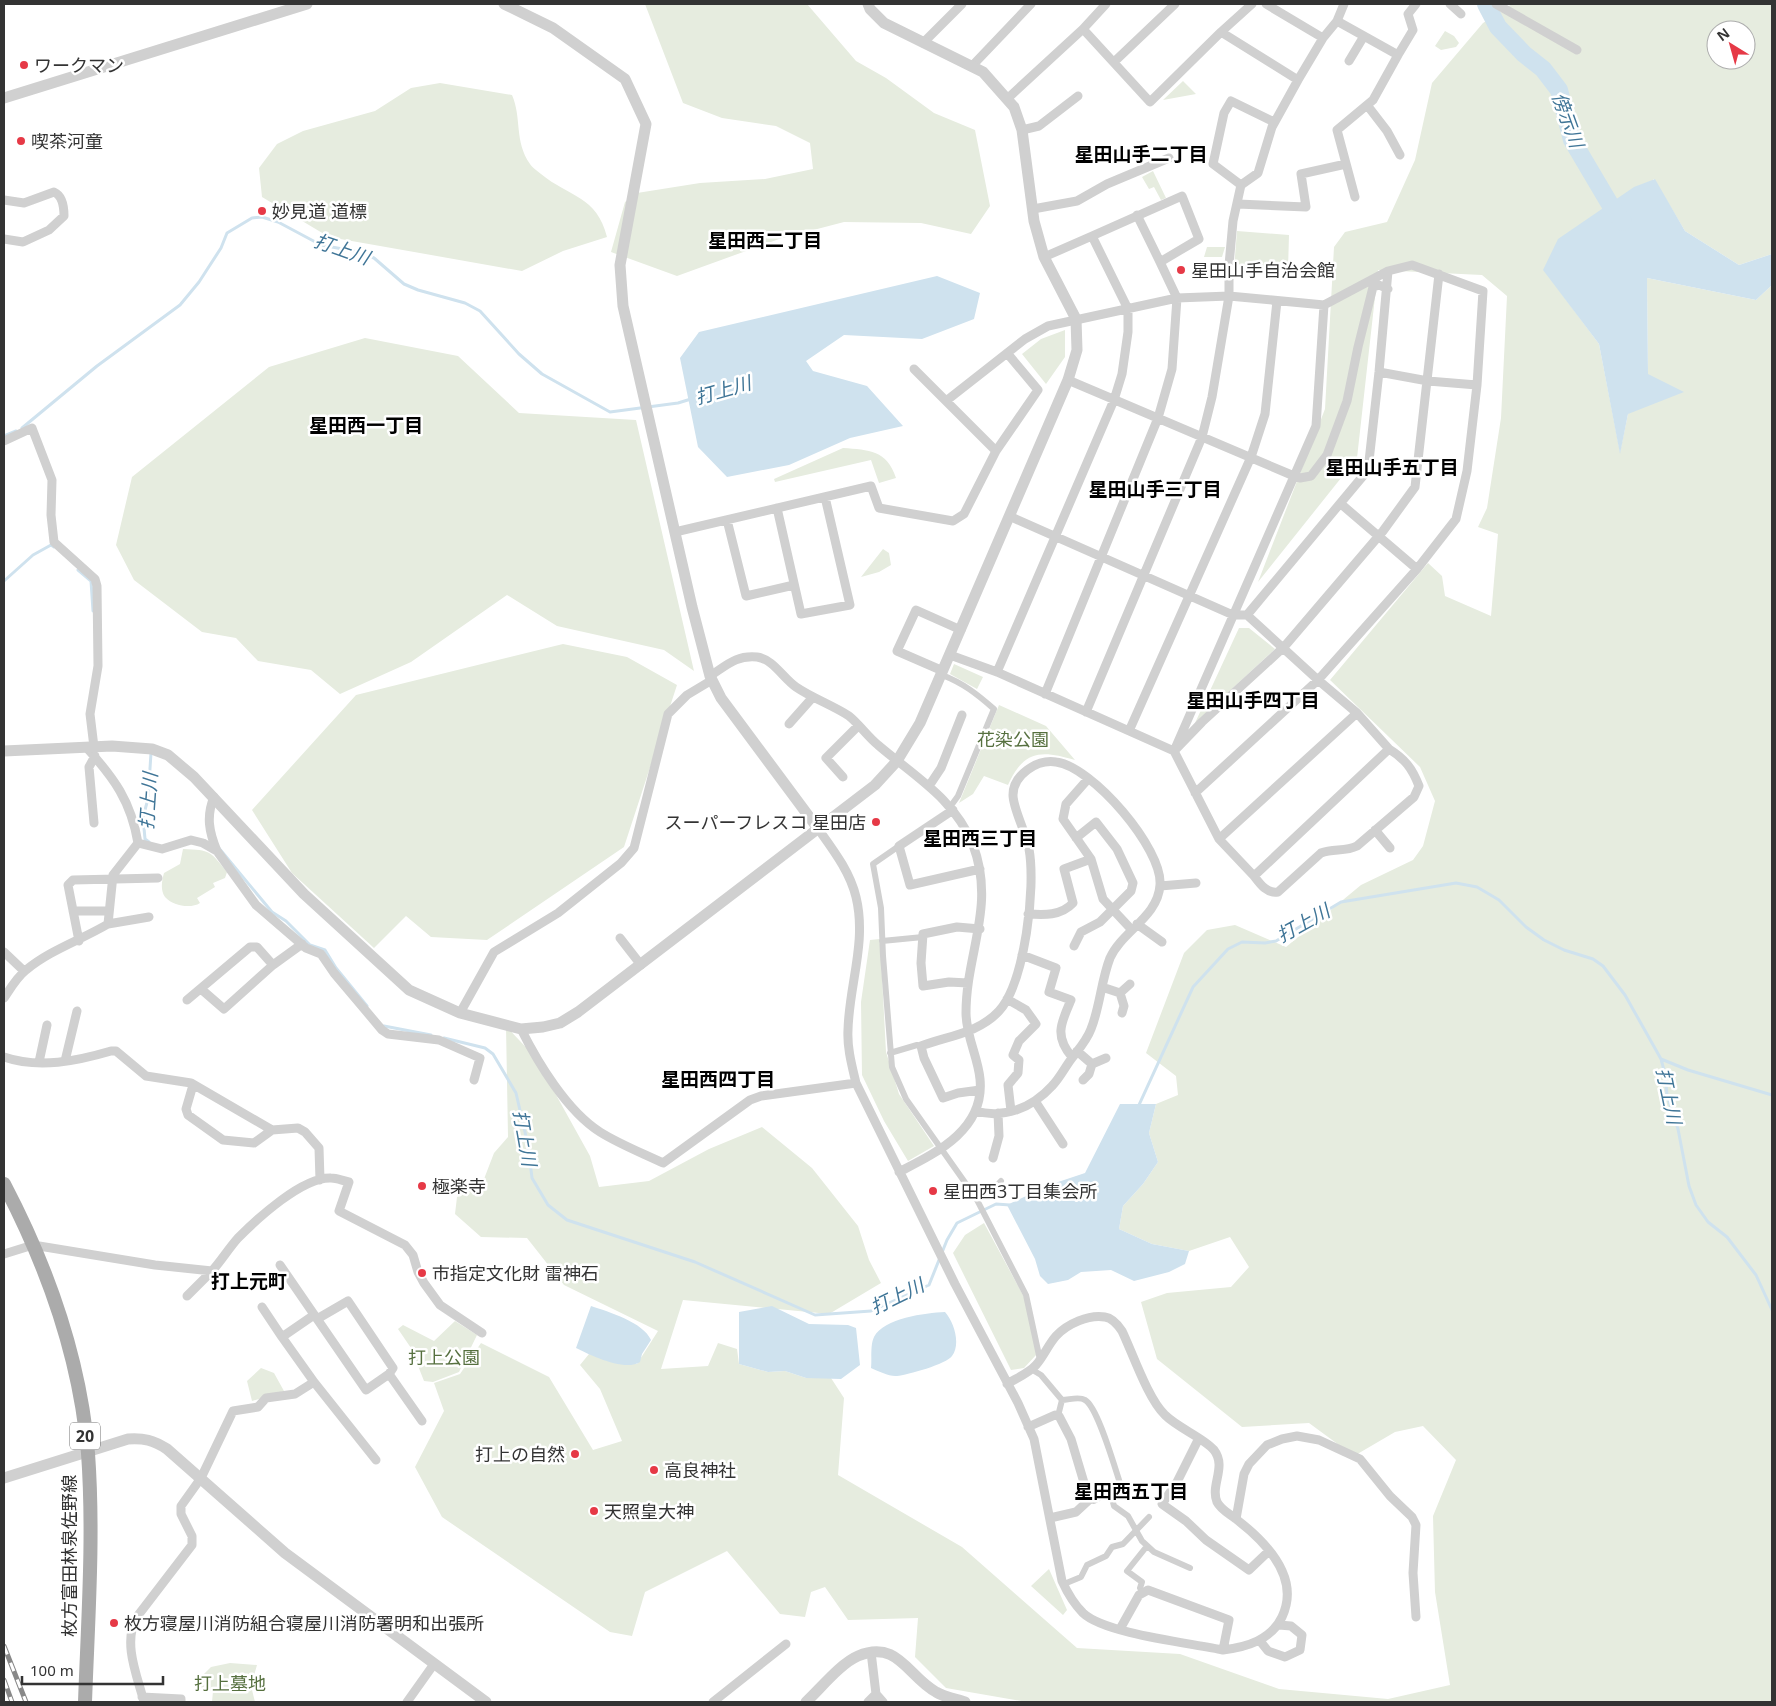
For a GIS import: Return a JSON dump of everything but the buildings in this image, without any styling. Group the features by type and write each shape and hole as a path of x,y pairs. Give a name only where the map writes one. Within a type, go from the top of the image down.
{"main road":[{"name":"枚方富田林泉佐野線","path":"4,1184 47,1274 76,1372 88,1452 91,1528 86,1702"}],"street":[{"path":"4,98 307,4"},
{"path":"504,4 553,28 625,78 646,124 620,265 623,306 711,678 730,713 819,830 846,871 857,904 860,940 848,1030 850,1056 856,1083 1028,1427 1037,1452 1064,1584 1068,1593 1084,1614 1110,1627 1223,1650 1240,1648 1260,1641 1279,1625 1288,1598 1287,1585 1281,1567 1269,1551 1236,1519 1224,1511 1217,1501 1216,1490 1220,1472 1214,1450 1163,1414 1122,1331 1106,1317 1082,1320 1057,1335 1040,1360 1031,1369 1007,1384"},
{"path":"4,751 92,750 138,747 152,749 168,755 179,763 214,797 304,894 392,976 425,1000 460,1013 520,1029 560,1023 578,1012 875,786 897,761 920,723 1068,380 1077,350 1076,319 1044,257 1033,209 1022,130 1014,106 983,72 884,23 870,9 868,4"},
{"path":"923,43 962,4"},
{"path":"972,66 1031,4"},
{"path":"1007,99 1083,29 1106,4"},
{"path":"1114,62 1175,4"},
{"path":"1083,29 1150,102 1252,4"},
{"path":"1266,4 1323,38"},
{"path":"1086,712 1142,575 1158,543 1202,437 1212,397 1229,296 1233,221 1241,185 1258,173 1274,122 1323,38 1337,21 1344,4"},
{"path":"1355,197 1337,130 1373,100 1413,30 1408,14 1416,4"},
{"path":"1450,4 1461,14"},
{"path":"1496,4 1577,50"},
{"path":"1337,21 1398,55"},
{"path":"1221,32 1298,80"},
{"path":"1349,61 1364,36"},
{"path":"1022,130 1039,126 1078,96"},
{"path":"1241,185 1213,164 1224,113 1231,101 1274,122"},
{"path":"1067,104 1073,112"},
{"path":"1367,105 1387,131 1400,155"},
{"path":"1033,209 1077,201 1107,184 1169,158"},
{"path":"1238,204 1306,207 1301,174 1346,164"},
{"path":"4,200 24,203 54,192 62,200 64,210 64,216 49,230 23,242 4,239"},
{"path":"1044,257 1182,196 1199,239 1160,262"},
{"path":"1044,694 1158,418 1172,369 1177,298 1137,215"},
{"path":"997,672 1114,400 1122,374 1128,332 1128,309 1092,236"},
{"path":"946,401 1025,339 1048,326 1177,298 1229,296 1324,305 1388,271 1412,265 1483,291 1477,385 1466,470 1456,519 1417,569 1318,680 1195,793"},
{"path":"1247,615 1368,470 1388,289 1388,271"},
{"path":"1174,751 1202,722 1284,647 1379,536 1415,487 1439,274"},
{"path":"1068,380 1294,476 1300,478 1311,476 1328,455 1347,401 1374,286 1379,285 1388,289"},
{"path":"1129,731 1251,458 1265,414 1277,301"},
{"path":"1174,751 1316,426 1324,305"},
{"path":"675,532 871,486 878,508 953,521 964,514 996,451 1038,390 1007,353"},
{"path":"914,369 996,451"},
{"path":"1379,372 1477,385"},
{"path":"4,441 32,428 52,480 54,542 95,580 98,666 90,714 92,750 89,767 94,823"},
{"path":"776,508 801,614 850,605 825,497"},
{"path":"1341,504 1417,569"},
{"path":"950,655 997,672 1174,751 1219,839 1264,888 1272,893 1288,886 1321,853 1329,850 1349,850 1414,797 1418,786 1413,770 1404,758 1389,749 1357,713 1247,615 1233,615 1009,516"},
{"path":"727,520 746,596 794,585"},
{"path":"961,630 916,610 897,651 961,682 994,709 952,809 873,864 881,908 890,1053 892,1067 906,1099 976,1198 1026,1296 1040,1360"},
{"path":"460,1013 494,952 558,913 621,863 634,848 668,714 675,704 739,657 759,657 768,661 795,687 850,717 897,761 930,786 952,809 973,844 980,869 983,898 980,929 968,983 968,1031 980,1078 980,1090 975,1111 963,1130 941,1150 899,1172"},
{"path":"789,724 813,697"},
{"path":"1219,839 1357,713"},
{"path":"930,786 941,768 962,715"},
{"path":"843,777 826,758 858,726"},
{"path":"1254,876 1389,749"},
{"path":"92,750 125,796 134,820 138,842 113,875 108,924"},
{"path":"890,1053 917,1045 921,1046 984,1025 1000,1009 1007,999 1022,955 1032,865 1026,832 1017,811 1013,795 1016,780 1033,767 1056,761 1088,779 1126,813 1141,834 1160,872 1160,886 1156,902 1123,936 1110,958 1091,1032 1053,1085 1024,1108 989,1115 975,1111"},
{"path":"1088,779 1072,796 1063,812 1065,824 1091,859 1099,890 1111,910 1162,942"},
{"path":"214,797 209,808 208,822 211,837 217,851 256,905 302,944 322,954 334,973 382,1030 388,1034 439,1040 480,1058 474,1080"},
{"path":"1074,946 1081,932 1100,922 1131,891 1133,878 1117,849 1096,822 1076,838"},
{"path":"1375,830 1390,848"},
{"path":"138,842 162,849 192,840 203,843 217,851"},
{"path":"899,846 910,885 980,869"},
{"path":"1028,914 1048,915 1069,908 1073,903 1064,869 1091,859"},
{"path":"79,941 68,884 73,880 158,878"},
{"path":"1160,886 1196,883"},
{"path":"73,911 110,910"},
{"path":"4,998 24,971 62,947 79,941 108,924 149,916"},
{"path":"968,983 949,982 923,986 921,963 923,934 944,928 980,929"},
{"path":"882,940 923,937"},
{"path":"620,938 641,965"},
{"path":"201,988 224,1009 273,965 302,944"},
{"path":"187,1000 250,947 257,948 273,965"},
{"path":"4,952 24,971"},
{"path":"1022,955 1056,968 1049,992 1071,1000 1062,1022 1061,1038 1063,1047 1092,1064"},
{"path":"1120,993 1130,984"},
{"path":"1102,987 1120,993"},
{"path":"1120,993 1124,1006 1122,1014"},
{"path":"1007,999 1026,1010 1036,1024 1020,1041 1013,1055 1019,1060 1018,1073 1008,1085 1011,1111"},
{"path":"65,1061 77,1011"},
{"path":"39,1062 47,1026"},
{"path":"520,1029 535,1057 584,1120 600,1132 663,1163 750,1100 761,1096 856,1083"},
{"path":"921,1046 924,1058 943,1098 958,1093 980,1090"},
{"path":"4,1058 15,1061 76,1061 116,1051 146,1076 194,1085 272,1130"},
{"path":"1092,1064 1106,1058"},
{"path":"1083,1080 1089,1074 1092,1064"},
{"path":"194,1085 186,1110 188,1115 223,1140 254,1143 272,1130 298,1128 305,1132 319,1148 320,1180"},
{"path":"1035,1101 1064,1144"},
{"path":"993,1158 999,1136 998,1114"},
{"path":"187,1296 212,1271 237,1239 284,1198 320,1180 329,1178 349,1182 339,1210 405,1245 414,1255 418,1272 424,1283 440,1305 482,1333"},
{"path":"976,1198 986,1196 1001,1181"},
{"path":"4,1254 33,1245 155,1265 212,1271"},
{"path":"280,1265 315,1317 366,1390 389,1374 393,1368 348,1301 315,1317 282,1336"},
{"path":"262,1307 314,1382 376,1460"},
{"path":"1031,1369 1041,1375 1062,1400"},
{"path":"389,1374 422,1421"},
{"path":"181,1702 181,1699 143,1700 129,1640 131,1628 136,1618 192,1545 192,1536 181,1514 181,1506 200,1478 233,1412 258,1407 266,1398 295,1394 314,1382"},
{"path":"1050,1518 1076,1512 1089,1500 1094,1501 1104,1495 1111,1495 1121,1486 1098,1420 1088,1401 1082,1398 1062,1400"},
{"path":"1058,1416 1062,1400"},
{"path":"1028,1427 1058,1416"},
{"path":"1058,1416 1063,1421 1071,1439 1089,1500"},
{"path":"1236,1519 1244,1474 1248,1464 1267,1445 1297,1436 1319,1440 1360,1459 1390,1496 1412,1517 1416,1525 1413,1573 1416,1617"},
{"path":"4,1478 128,1439 143,1438 155,1441 167,1448 285,1553 486,1702"},
{"path":"1198,1440 1177,1482 1162,1504 1249,1570 1269,1551"},
{"path":"1111,1495 1114,1506 1128,1516 1147,1546 1154,1552 1190,1568"},
{"path":"1064,1584 1081,1577 1086,1564 1106,1556 1112,1547 1123,1544 1135,1529 1149,1517"},
{"path":"1143,1592 1140,1588 1142,1582 1127,1571 1147,1546"},
{"path":"1120,1629 1143,1592 1148,1590 1229,1620 1223,1650"},
{"path":"1260,1641 1268,1651 1285,1657 1300,1650 1302,1635 1292,1626 1279,1625"},
{"path":"713,1702 786,1644"},
{"path":"871,1652 876,1694 883,1702"},
{"path":"806,1702 849,1662 857,1656 871,1652 885,1652 897,1657 923,1684 936,1693 965,1702"},
{"path":"407,1702 434,1664"},
{"path":"868,1702 876,1694"}],"green space":[{"path":"645,4 807,4 856,61 886,78 934,113 975,130 990,206 971,234 921,223 844,222 779,239 677,276 611,252 625,202 637,193 700,183 765,179 813,169 810,143 776,126 722,118 683,103"},
{"path":"1512,4 1772,4 1772,254 1739,265 1685,231 1654,179 1544,270 1599,344 1620,452 1628,414 1648,374 1647,278 1756,300 1772,285 1772,1702 1027,1702 946,1688 915,1657 918,1618 848,1620 825,1587 811,1592 805,1617 780,1614 727,1551 645,1592 632,1636 610,1632 442,1517 415,1467 444,1411 434,1383 460,1374 481,1343 549,1377 593,1450 622,1441 600,1389 580,1365 589,1354 637,1364 658,1331 564,1285 527,1238 481,1237 455,1214 457,1197 484,1179 494,1153 508,1137 506,1026 535,1057 590,1156 599,1187 649,1181 709,1149 762,1127 812,1168 858,1226 869,1260 881,1283 829,1314 683,1300 661,1369 708,1366 718,1343 737,1349 739,1364 768,1372 785,1371 806,1378 831,1378 844,1398 838,1475 962,1547 1077,1648 1180,1654 1279,1689 1388,1699 1450,1685 1435,1592 1433,1516 1456,1460 1423,1426 1395,1432 1354,1456 1309,1423 1242,1427 1157,1359 1141,1302 1167,1293 1231,1287 1249,1267 1230,1237 1189,1251 1152,1244 1119,1229 1123,1206 1143,1184 1158,1162 1149,1133 1156,1104 1178,1095 1176,1076 1146,1053 1184,953 1207,930 1235,925 1286,947 1361,885 1413,860 1423,846 1435,801 1420,767 1330,680 1428,563 1442,576 1445,596 1491,616 1498,534 1478,527 1487,508 1501,418 1507,296 1482,275 1378,270 1357,458 1258,582 1325,409 1334,247 1345,232 1387,222 1415,160 1432,83 1483,23"},
{"path":"1445,31 1454,36 1459,43 1456,47 1441,50 1435,46"},
{"path":"1183,81 1196,94 1163,100"},
{"path":"440,83 512,95 517,112 522,147 530,164 551,182 589,205 602,223 607,237 563,251 522,271 329,237 262,197 259,168 277,144 303,131 375,111 411,88"},
{"path":"1153,171 1166,198 1161,200 1154,187 1149,189 1142,177"},
{"path":"1237,231 1289,235 1288,270 1234,269"},
{"path":"1207,247 1225,247 1222,257 1204,257"},
{"path":"1065,330 1065,357 1046,384 1022,354 1041,339"},
{"path":"365,338 458,356 519,413 636,420 694,671 664,650 557,626 507,595 411,662 340,694 311,670 258,661 236,638 202,632 134,580 116,545 132,477 269,367"},
{"path":"843,448 876,453 888,462 896,478 879,483 871,460 775,482 774,479"},
{"path":"883,549 889,553 891,565 879,572 861,577"},
{"path":"1239,628 1249,628 1275,649 1195,723"},
{"path":"563,644 627,657 677,685 624,847 487,940 431,937 406,916 374,948 292,873 252,810 356,695"},
{"path":"954,664 983,677 977,689 950,674"},
{"name":"花染公園","path":"999,705 1046,726 1075,760 1043,754 1035,756 1027,759 1020,765 1008,785 984,776 973,794 959,803"},
{"path":"183,849 209,853 227,872 225,878 213,883 215,887 197,898 200,903 192,906 182,906 168,900 163,894 162,888 164,873 180,864"},
{"path":"880,939 886,1052 899,1094 934,1146 908,1161 884,1121 862,1075 861,1002 870,940"},
{"path":"984,1223 1024,1297 1037,1354 1024,1368 1011,1370 953,1253 965,1235"},
{"name":"打上公園","path":"455,1321 477,1335 459,1372 433,1382 424,1381 411,1348 398,1329 403,1325 434,1341"},
{"path":"261,1368 274,1373 284,1391 252,1401 247,1381"},
{"path":"1049,1569 1067,1610 1063,1615 1031,1586"},
{"name":"打上墓地","path":"230,1663 257,1665 251,1686 255,1702 212,1702 213,1691 197,1691 195,1683 211,1667"}],"water":[{"path":"1655,179 1685,231 1739,265 1772,254 1772,285 1756,300 1647,278 1648,374 1684,392 1628,414 1620,454 1599,344 1543,270 1558,239 1634,187"},
{"path":"937,276 980,293 974,319 922,339 844,335 806,361 813,371 867,386 903,426 850,438 789,465 727,477 698,447 680,358 699,332"},
{"path":"1120,1104 1156,1104 1149,1133 1158,1162 1143,1184 1123,1206 1119,1229 1152,1244 1189,1251 1185,1264 1169,1272 1134,1281 1111,1270 1081,1272 1068,1280 1048,1284 1040,1276 1035,1259 1007,1205 1052,1184 1085,1173"},
{"path":"591,1306 625,1318 647,1334 651,1340 642,1354 640,1362 634,1365 617,1364 576,1348"},
{"path":"772,1306 809,1324 848,1325 856,1328 860,1365 841,1379 806,1378 785,1371 768,1372 739,1364 739,1312"},
{"path":"945,1312 954,1327 956,1339 955,1351 949,1359 926,1369 897,1376 888,1375 871,1368 874,1337 886,1325 906,1318"}],"waterway":[{"name":"傍示川","path":"1486,4 1498,27 1524,54 1543,69 1559,90 1572,140 1611,206 1623,222"},
{"name":"打上川","path":"22,428 97,366 180,305 199,282 221,248 227,233 252,218 262,217 278,222 321,245 359,252 374,258 404,284 418,290 465,303 480,311 519,354 542,374 610,412 678,403 691,399"},
{"name":"打上川","path":"4,436 16,431"},
{"name":"打上川","path":"4,581 33,555 51,545 54,547"},
{"name":"打上川","path":"78,570 91,581 93,611"},
{"name":"打上川","path":"149,842 145,839 143,817 148,799 151,753"},
{"name":"打上川","path":"218,847 272,912 286,921 310,945 325,950 336,968 367,1006"},
{"name":"打上川","path":"1138,1107 1193,987 1228,949 1242,942 1265,943 1276,941 1341,902 1456,883 1477,887 1499,900 1526,927 1544,940 1564,950 1593,959 1603,966 1625,995 1661,1059 1667,1095 1678,1129 1689,1186 1696,1205 1708,1222 1727,1237 1756,1275 1772,1310"},
{"name":"打上川","path":"384,1026 431,1035"},
{"name":"打上川","path":"444,1038 485,1048 493,1054 516,1093 528,1145 532,1178 548,1205 567,1220 695,1262 815,1315 871,1311 929,1285 947,1240 957,1223 996,1204 1010,1205"},
{"path":"1661,1059 1688,1070 1772,1095"}],"railway":[{"path":"4,1646 26,1702"},
{"path":"4,1680 12,1702"}],"place":[{"name":"ワークマン","path":"24,65"},
{"name":"喫茶河童","path":"21,141"},
{"name":"妙見道 道標","path":"262,211"},
{"name":"星田山手自治会館","path":"1181,270"},
{"name":"スーパーフレスコ 星田店","path":"876,822"},
{"name":"極楽寺","path":"422,1186"},
{"name":"星田西3丁目集会所","path":"933,1191"},
{"name":"市指定文化財 雷神石","path":"422,1273"},
{"name":"打上の自然","path":"575,1454"},
{"name":"高良神社","path":"654,1470"},
{"name":"天照皇大神","path":"594,1511"},
{"name":"枚方寝屋川消防組合寝屋川消防署明和出張所","path":"114,1623"}],"district":[{"name":"星田山手二丁目","path":"1141,154"},
{"name":"星田西二丁目","path":"765,240"},
{"name":"星田西一丁目","path":"366,425"},
{"name":"星田山手五丁目","path":"1392,467"},
{"name":"星田山手三丁目","path":"1155,489"},
{"name":"星田山手四丁目","path":"1253,700"},
{"name":"星田西三丁目","path":"980,838"},
{"name":"星田西四丁目","path":"718,1079"},
{"name":"打上元町","path":"249,1281"},
{"name":"星田西五丁目","path":"1131,1491"}]}
